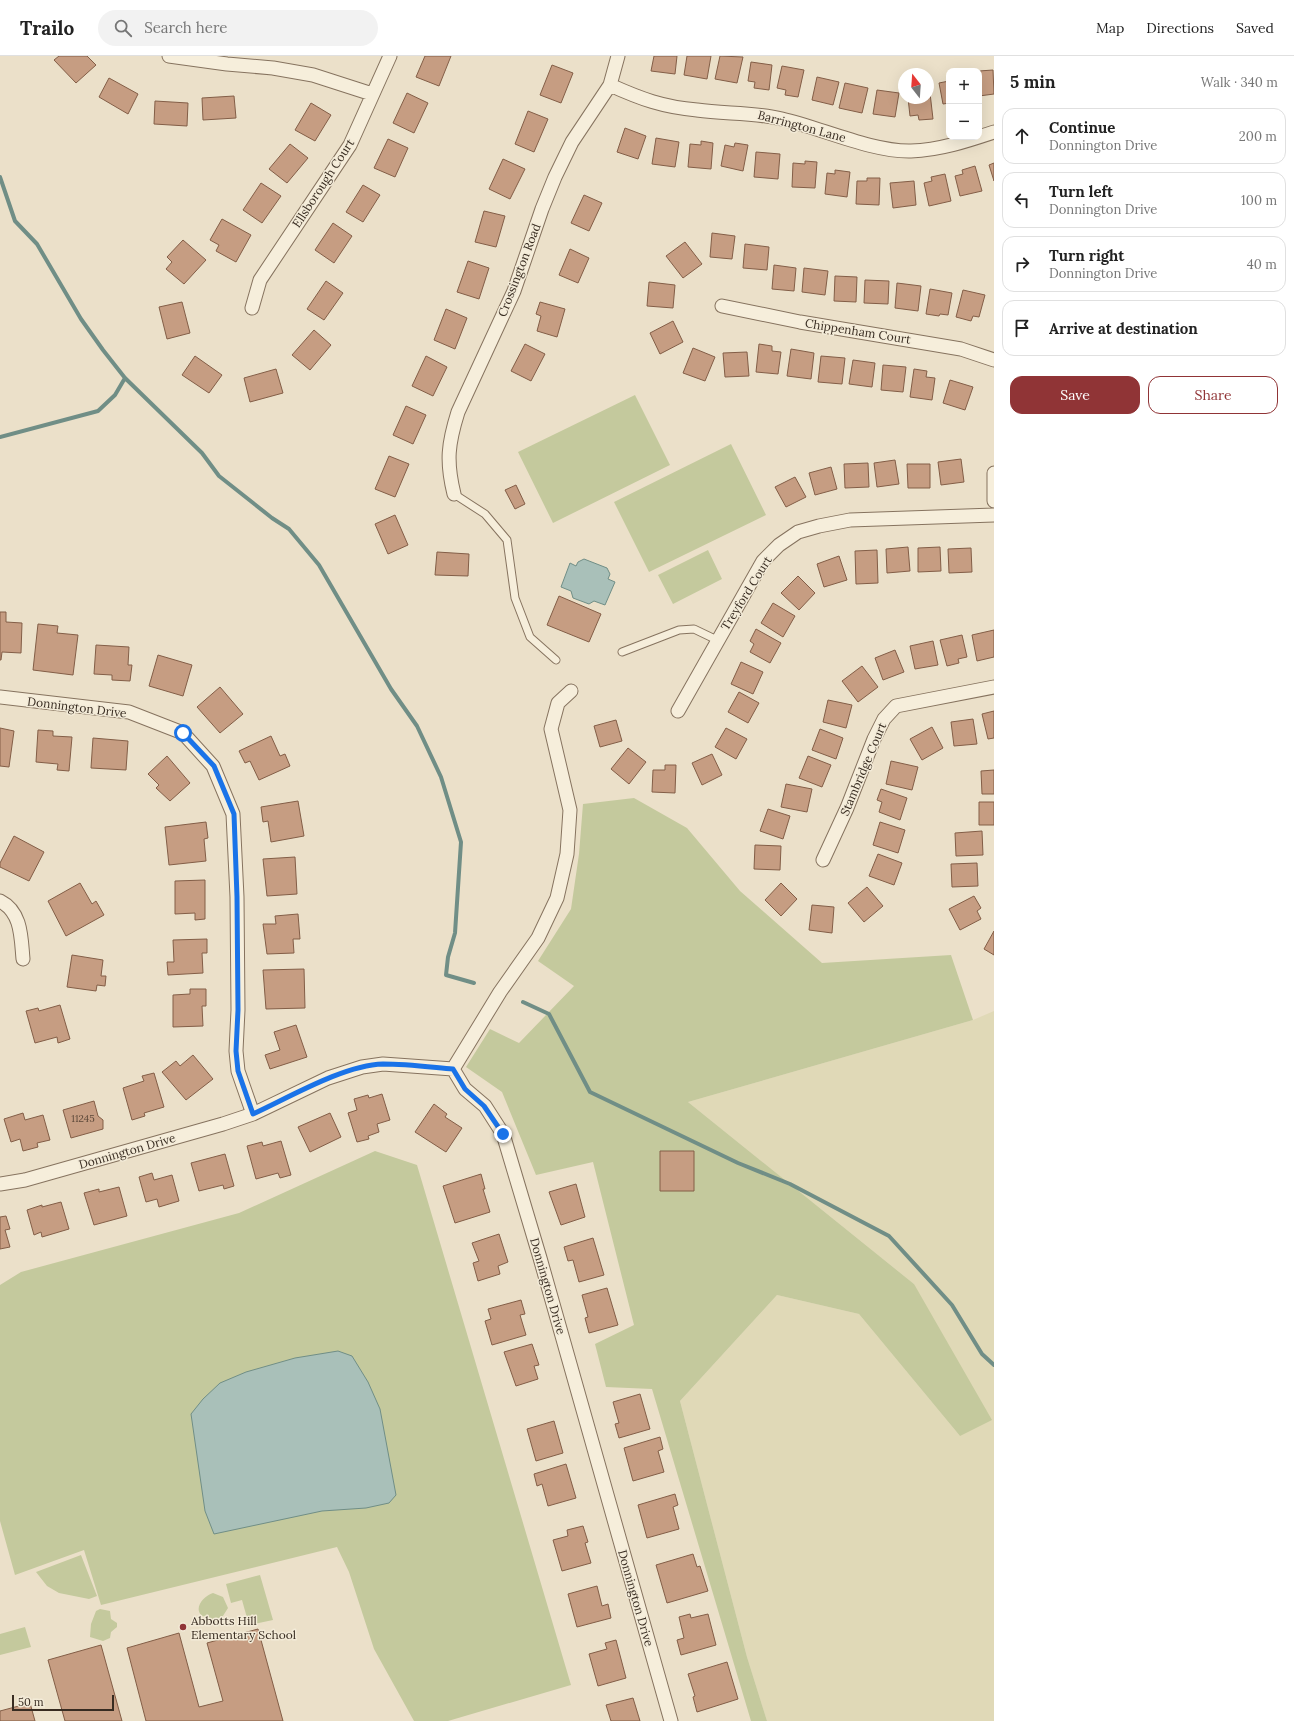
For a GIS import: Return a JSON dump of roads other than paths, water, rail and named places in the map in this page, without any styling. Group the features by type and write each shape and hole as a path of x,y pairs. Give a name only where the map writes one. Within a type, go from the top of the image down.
{"street":[{"path":"169,56 227,64 273,68 313,75 372,94"},
{"name":"Ellsborough Court","path":"252,308 260,280 350,145 390,56"},
{"name":"Crossington Road","path":"454,494 449,472 449,452 452,432 458,412 514,292 542,209 555,177 572,142 610,85 618,56"},
{"name":"Barrington Lane","path":"610,85 654,103 698,111 755,114 775,117 879,147 910,151 940,148 994,132"},
{"name":"Chippenham Court","path":"722,306 800,322 961,349 994,360"},
{"path":"994,473 994,501"},
{"name":"Treyford Court","path":"678,711 763,561 779,544 798,532 850,520 994,515"},
{"name":"Stambridge Court","path":"823,860 847,808 874,740 884,719 896,706 994,687"},
{"path":"453,1069 500,992 538,938 557,898 567,854 570,810 551,729 558,703 571,691"},
{"name":"Donnington Drive","path":"0,697 129,712 183,733 214,766 234,814 238,1010 236,1051 238,1071 253,1114"},
{"path":"0,901 6,904 20,924 24,959"},
{"name":"Donnington Drive","path":"0,1184 32,1178 223,1124 253,1114 328,1078 362,1067 383,1064 453,1069 465,1089 484,1106 503,1134 671,1721"}],"lane":[{"path":"454,494 485,514 507,540 515,598 530,637 556,660"},
{"path":"622,652 679,630 694,629 717,640"}],"water":[{"path":"584,559 607,568 610,574 608,579 615,582 605,605 594,601 589,604 573,598 571,591 561,587 570,563 576,566 578,562"},
{"path":"338,1351 352,1356 368,1382 380,1409 396,1495 389,1503 366,1508 322,1511 214,1534 205,1511 191,1414 203,1399 220,1383 246,1372 295,1358"}],"waterway":[{"path":"0,177 15,221 37,244 81,319 103,350 125,378 202,453 219,476 272,518 289,529 319,565 391,689 417,726 441,777 461,842 455,933 448,957 446,975 474,983"},
{"path":"0,437 98,411 115,395 125,378"},
{"path":"523,1002 549,1014 590,1092 738,1163 790,1184 889,1236 952,1305 982,1354 994,1365"}],"place":[{"name":"Abbotts Hill Elementary School","path":"183,1627"}]}
